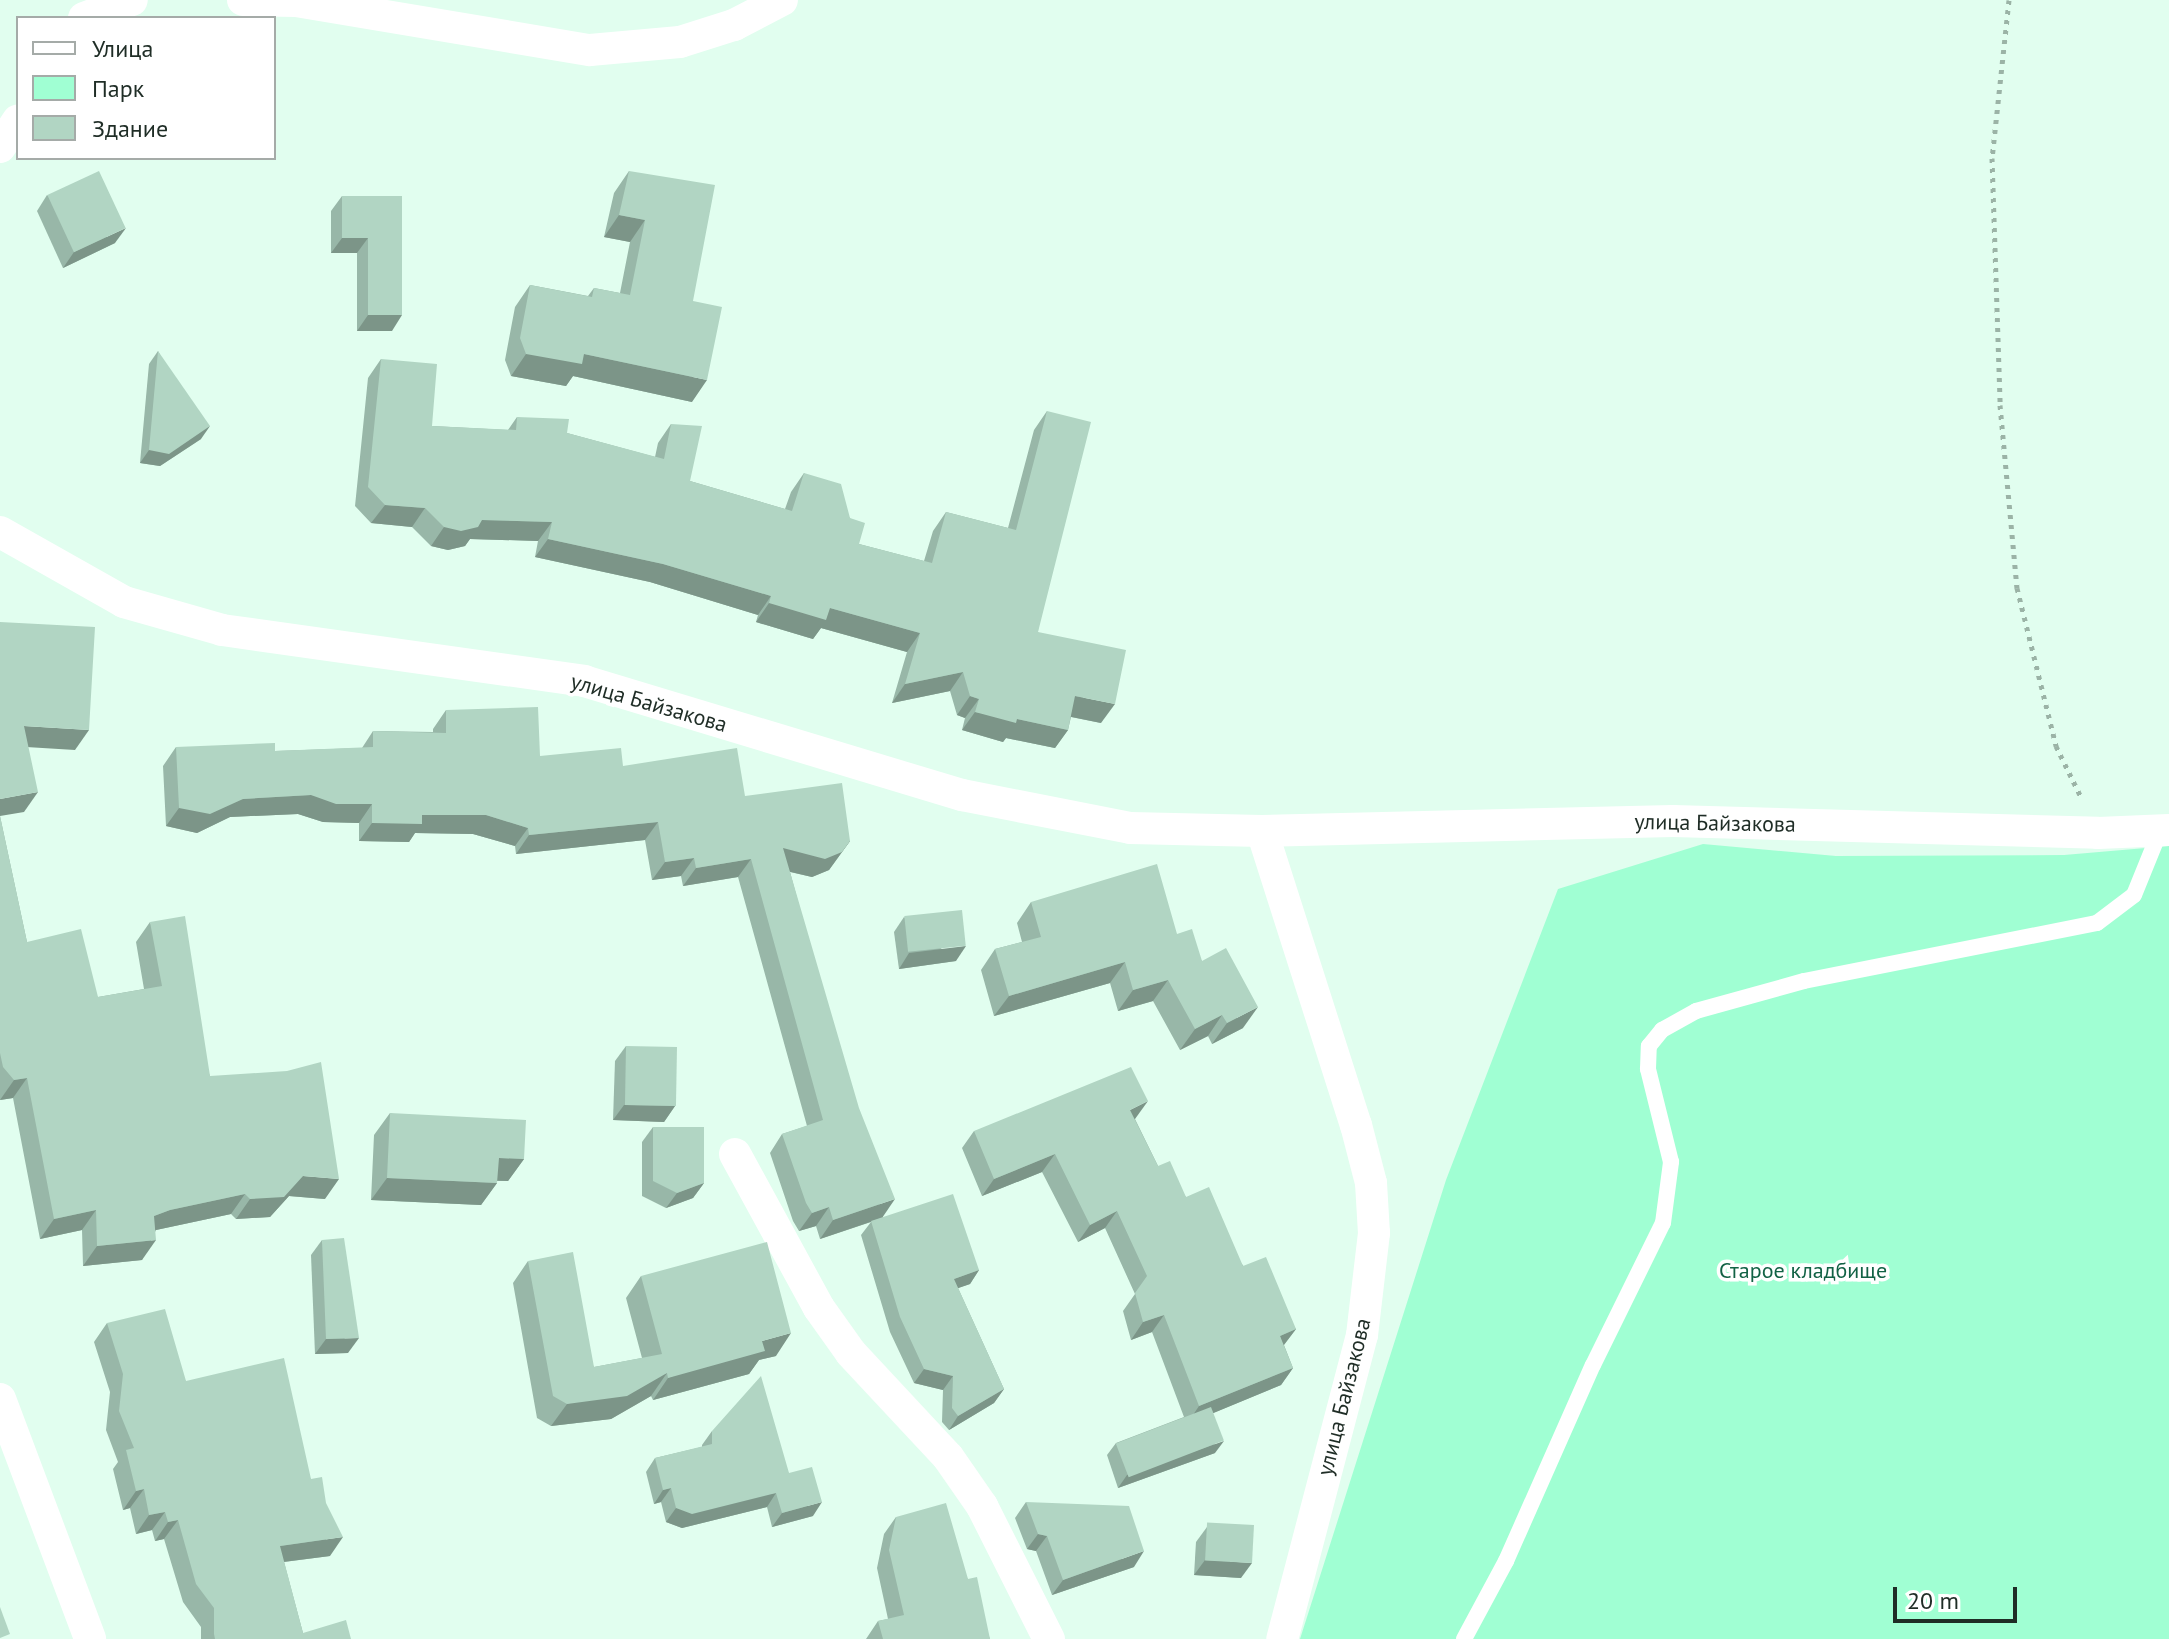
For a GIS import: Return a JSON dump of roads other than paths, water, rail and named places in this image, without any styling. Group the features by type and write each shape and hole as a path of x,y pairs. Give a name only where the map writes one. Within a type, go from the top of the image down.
{"street":[{"path":"88,10 132,0"},
{"path":"243,0 296,1 590,50 680,42 734,25 782,0"},
{"path":"0,147 16,123"},
{"name":"улица Байзакова","path":"0,532 124,602 222,630 584,681 962,795 1130,828 1262,831 1673,821 2098,833 2165,830"},
{"name":"улица Байзакова","path":"1262,831 1356,1125 1371,1183 1374,1233 1362,1335 1282,1639"},
{"path":"735,1154 819,1308 851,1353 948,1457 982,1506 1049,1639"},
{"path":"0,1399 90,1639"}],"lane":[{"path":"1464,1639 1506,1561 1580,1393 1663,1223 1671,1162 1648,1069 1649,1046 1662,1030 1696,1011 1804,981 2097,923 2134,895 2165,830"}],"park label":[{"name":"Старое кладбище","path":"1803,1271"}]}
